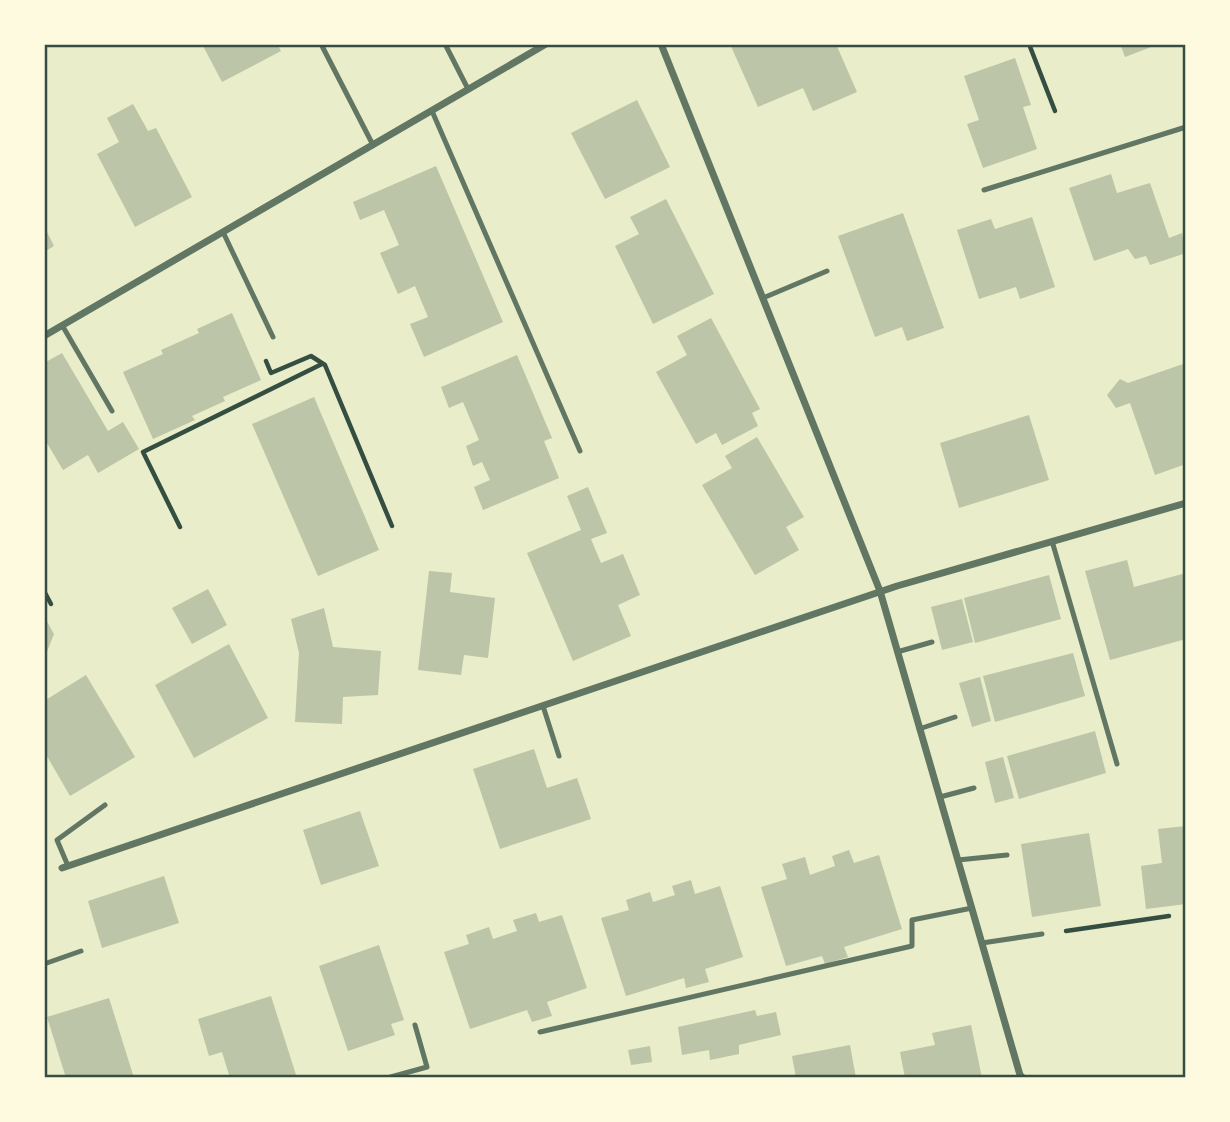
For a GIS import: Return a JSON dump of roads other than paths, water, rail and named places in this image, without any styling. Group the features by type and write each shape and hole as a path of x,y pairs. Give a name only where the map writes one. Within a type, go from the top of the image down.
{"street":[{"path":"44,336 547,44"},
{"path":"660,44 880,591 1023,1078"},
{"path":"65,867 880,591 1186,503"}],"lane":[{"path":"321,44 373,145"},
{"path":"444,44 468,89"},
{"path":"432,111 580,451"},
{"path":"984,190 1186,127"},
{"path":"223,232 273,337"},
{"path":"762,298 827,271"},
{"path":"62,325 112,411"},
{"path":"1052,541 1117,764"},
{"path":"897,652 932,642"},
{"path":"543,706 559,756"},
{"path":"919,729 955,717"},
{"path":"940,797 974,788"},
{"path":"65,867 57,840 105,805"},
{"path":"958,860 1007,855"},
{"path":"540,1032 912,946 912,920 972,908"},
{"path":"982,943 1042,934"},
{"path":"44,964 81,951"},
{"path":"387,1078 427,1067 415,1025"}]}
